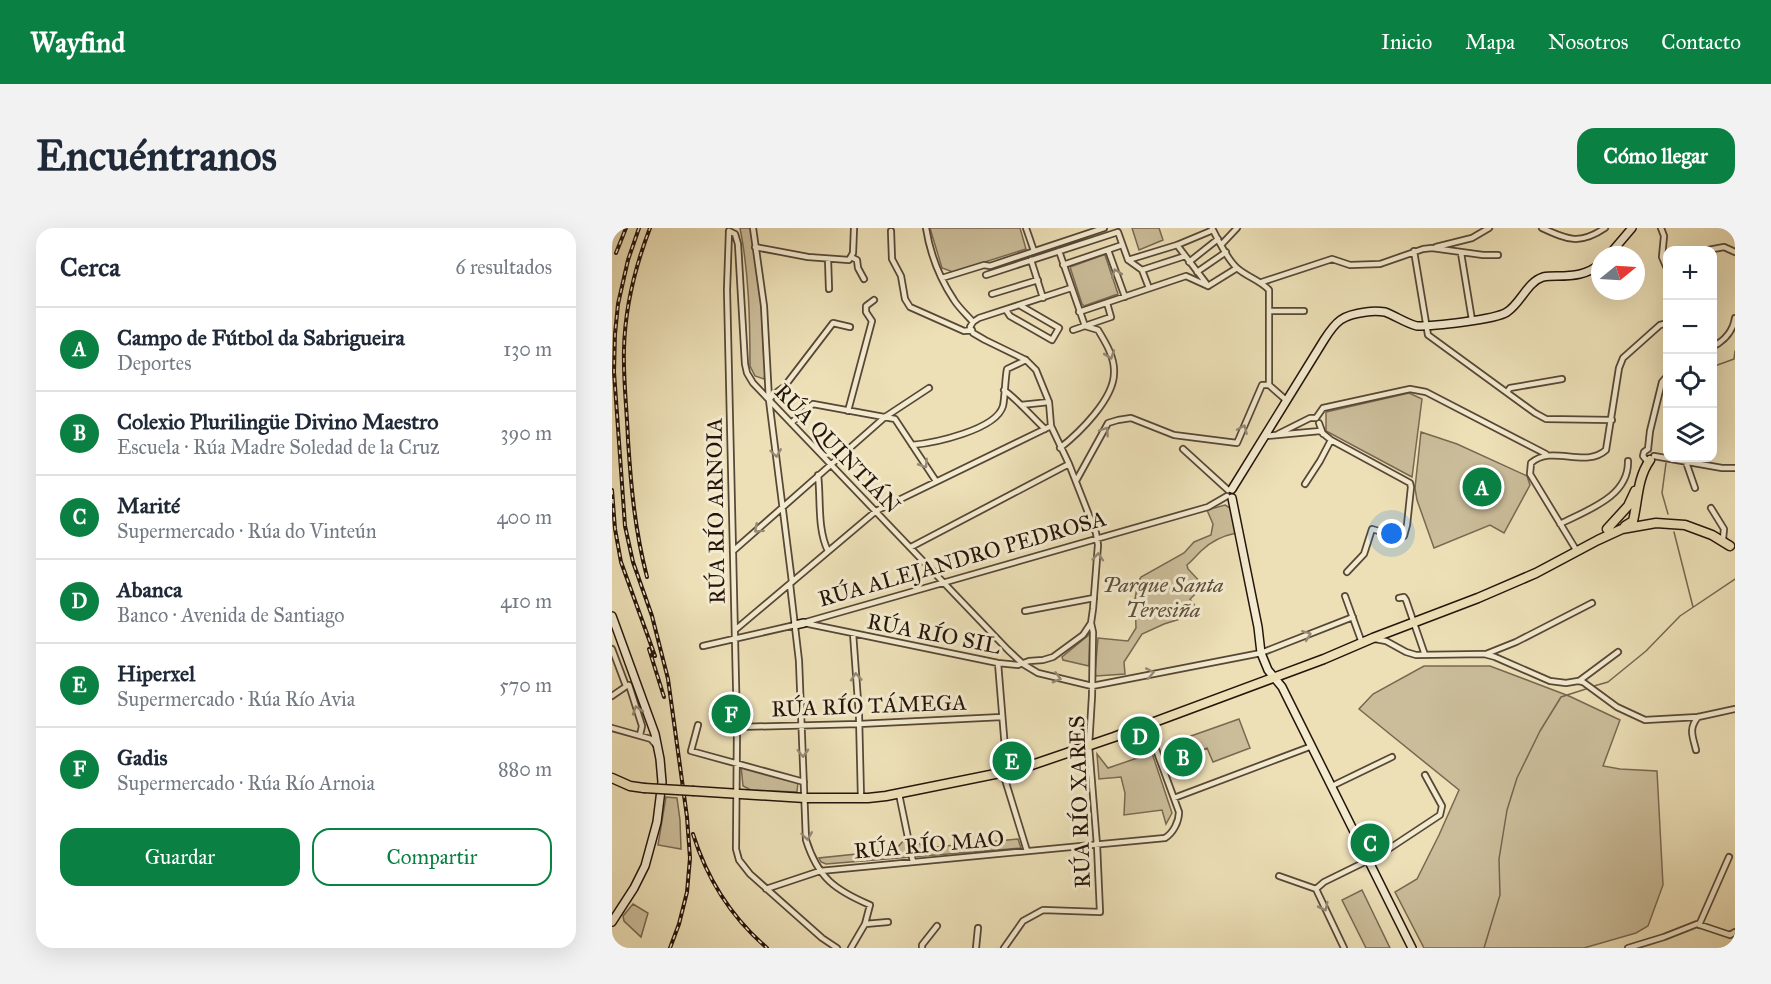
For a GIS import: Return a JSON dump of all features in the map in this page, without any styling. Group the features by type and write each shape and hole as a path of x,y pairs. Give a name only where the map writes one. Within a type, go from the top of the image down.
{"highway":[{"path":"1636,523 1637,497 1643,473 1650,458"},
{"path":"612,778 630,786 644,788 805,798 861,798 898,794 1029,767 1275,678 1522,579 1607,533 1628,506 1641,472 1650,458"},
{"path":"1637,497 1639,512 1643,517 1684,522 1700,527 1723,539 1732,548"},
{"path":"1628,506 1628,515 1636,523 1685,525 1712,536 1732,548"},
{"path":"1522,579 1575,548 1607,533 1650,519"}],"street":[{"path":"753,228 764,306 770,400 795,625 802,724 806,840 820,871 828,882 847,895 870,905 865,924 851,948"},
{"path":"850,259 854,228"},
{"path":"926,228 933,258 942,278 955,302 974,322"},
{"path":"1026,228 1034,251"},
{"path":"942,278 984,265 990,266 1104,228"},
{"path":"1221,245 1237,228"},
{"path":"1262,282 1332,259 1350,264 1380,264 1414,251 1472,238 1489,228"},
{"path":"1542,228 1558,236 1575,240 1591,238 1605,228"},
{"path":"1617,246 1632,228"},
{"path":"1661,228 1664,236 1663,246"},
{"path":"1128,261 1177,245 1212,229 1238,268 1262,282 1269,290 1269,385"},
{"name":"RÚA QUINTIÁN","path":"729,230 735,234 738,244 747,373 753,383 1023,664"},
{"name":"RÚA RÍO ARNOIA","path":"729,230 727,290 737,727 735,836 737,855 743,868 822,938 837,948"},
{"path":"891,231 892,259 901,276 905,299 910,307 964,331 972,330"},
{"path":"986,275 1118,232 1128,261 1142,270 1149,288"},
{"path":"1189,262 1218,239"},
{"path":"1086,242 1091,255"},
{"path":"1063,265 1122,245"},
{"path":"1177,245 1208,286"},
{"path":"755,247 808,257 857,260 858,268 864,279"},
{"path":"1717,248 1724,247 1735,251"},
{"path":"1045,248 1047,255"},
{"path":"1432,248 1461,253 1497,255"},
{"path":"1108,250 1125,297"},
{"path":"1059,251 1084,326"},
{"path":"1414,251 1428,335 1534,413 1546,419 1612,420"},
{"path":"1197,272 1226,252"},
{"path":"1461,253 1472,320"},
{"path":"1142,270 1185,256"},
{"path":"828,259 829,289"},
{"path":"1031,260 1043,298"},
{"path":"1208,286 1238,268"},
{"path":"1230,490 1333,326 1346,316 1378,311 1409,324 1426,326 1472,320 1504,314 1540,278 1569,276 1591,271"},
{"path":"1079,312 1186,276 1208,286"},
{"path":"992,294 1038,280"},
{"path":"1071,288 979,318 970,327 973,333 1026,360 1036,370 1049,402 1051,426 1069,464 1097,539"},
{"path":"848,411 872,321 866,306 874,300"},
{"path":"1073,330 1111,317 1107,303"},
{"path":"1006,310 1010,316 1052,340 1059,328 1020,305"},
{"path":"1269,311 1304,311"},
{"path":"1717,344 1733,330 1735,318"},
{"path":"770,400 773,394 784,387 832,323 850,327"},
{"path":"1575,548 1530,474 1531,463 1547,455 1600,456 1606,450 1619,368 1623,358 1663,324"},
{"path":"1060,448 1086,425 1104,401 1114,380 1113,362 1106,343 1098,330 1084,326"},
{"path":"912,445 933,443 982,426 993,419 1003,407 1007,369 1026,360"},
{"path":"1507,392 1510,388 1562,379"},
{"path":"1663,381 1650,431 1648,449 1643,453 1650,458 1663,459"},
{"path":"1076,482 1108,423 1131,418 1174,435 1237,443 1262,385 1269,385 1286,400"},
{"path":"733,551 885,417 929,388"},
{"path":"1310,432 1314,430 1323,408 1410,389 1426,392 1547,455"},
{"path":"1004,390 1016,398 1045,429"},
{"path":"1021,405 1049,402"},
{"path":"791,423 813,404 895,419 936,481"},
{"path":"1275,435 1310,418 1318,420"},
{"path":"1318,420 1323,434"},
{"path":"735,630 876,511 1051,426"},
{"path":"1266,436 1316,431 1410,483 1404,536 1398,537 1372,529 1364,554 1347,572"},
{"path":"1305,484 1331,440"},
{"path":"1183,449 1234,492 1229,497 1258,627 1261,653 1268,670 1282,687 1412,948"},
{"path":"1648,449 1652,451 1650,458"},
{"path":"1560,524 1609,498 1623,483 1629,471 1628,461"},
{"path":"1695,488 1686,462 1735,468"},
{"path":"911,547 1069,464"},
{"path":"818,475 822,524 828,550"},
{"name":"RÚA ALEJANDRO PEDROSA","path":"703,646 795,625 1208,507 1229,497"},
{"path":"1710,508 1725,529 1723,539"},
{"name":"RÚA RÍO XARES","path":"1004,948 1023,921 1043,910 1100,912 1089,746 1093,632 1090,623 1098,554 1097,539"},
{"path":"1345,596 1362,643"},
{"path":"1399,598 1404,597 1406,600 1425,655"},
{"path":"1025,611 1094,598"},
{"path":"1484,654 1516,642 1592,603"},
{"path":"612,616 642,726 640,735"},
{"path":"1092,686 1261,653 1353,617"},
{"path":"819,618 819,626"},
{"name":"RÚA RÍO SIL","path":"804,622 1018,666 1029,661 1053,657 1083,635 1090,623"},
{"path":"853,633 861,798"},
{"path":"1373,638 1386,641 1406,652 1425,655 1484,654 1551,681 1566,683 1578,681 1618,652"},
{"path":"612,649 658,746 662,782 657,822 645,866 614,919"},
{"name":"RÚA QUINTIÁN","path":"1008,650 1029,661"},
{"path":"998,663 1005,773 1027,851"},
{"name":"RÚA RÍO SIL","path":"1023,664 1043,674 1092,686"},
{"path":"1578,681 1617,707 1646,720 1698,717 1735,710"},
{"path":"612,696 630,684"},
{"name":"RÚA RÍO TÁMEGA","path":"737,727 1002,717"},
{"path":"1696,750 1691,728 1698,717"},
{"path":"698,725 691,751 804,782"},
{"path":"1147,725 1174,798 1312,746"},
{"path":"612,728 651,739 658,746"},
{"path":"1332,786 1392,757"},
{"path":"1316,889 1324,882 1368,861 1440,815 1442,806 1425,775"},
{"path":"898,794 913,862"},
{"name":"RÚA RÍO MAO","path":"766,889 820,871 1158,840 1168,836 1176,826 1179,816 1174,798"},
{"path":"1699,925 1729,857"},
{"path":"1279,876 1316,889"},
{"path":"1316,889 1344,948"},
{"path":"614,919 613,907 624,903"},
{"path":"865,924 888,922"},
{"path":"1628,948 1699,925 1730,934 1735,932"},
{"path":"922,948 937,926"},
{"path":"976,948 978,928"}],"green space":[{"path":"740,228 751,228 763,319 766,370 764,379 755,376 750,366 747,280"},
{"path":"930,228 1020,228 1026,249 953,272 942,268"},
{"path":"1132,228 1159,228 1163,240 1139,250"},
{"path":"1105,255 1118,294 1084,306 1070,267"},
{"path":"1409,393 1422,399 1412,477 1326,431 1326,412"},
{"path":"1421,432 1457,444 1527,476 1530,485 1504,533 1490,525 1434,548 1415,488"},
{"name":"Parque Santa Teresiña","path":"1225,505 1230,508 1236,533 1221,537 1205,547 1187,565 1204,586 1190,599 1195,606 1180,619 1142,634 1124,662 1125,674 1096,676 1098,638 1128,641 1136,628 1135,599 1141,577 1184,553 1194,542 1211,535 1213,524 1207,510"},
{"path":"1090,634 1089,666 1063,660 1062,657"},
{"path":"1424,666 1490,666 1569,696 1620,720 1603,766 1657,771 1663,885 1648,926 1636,933 1584,948 1424,948 1395,892 1417,879 1459,790 1359,709 1373,694"},
{"path":"1239,719 1250,748 1213,762 1207,748 1197,752 1191,736"},
{"path":"1152,753 1172,813 1166,824 1162,810 1124,815 1125,793 1121,777 1099,779 1097,754 1108,768"},
{"path":"741,766 798,781 797,792 751,790 743,786"},
{"path":"666,797 677,798 681,849 658,845"},
{"path":"912,838 925,848 1018,839 1021,848 826,864 819,858 895,850 905,839"},
{"path":"1362,890 1390,948 1366,948 1342,900"},
{"path":"633,904 648,913 641,937 624,921 623,916"}],"waterway":[{"path":"1717,365 1734,359 1735,351"},
{"path":"1666,463 1662,493 1668,514"},
{"path":"1674,532 1693,607"},
{"path":"1594,686 1608,682 1646,651 1680,616 1735,579"},
{"path":"1484,948 1500,895 1499,859 1507,810 1517,778 1540,731 1561,697 1589,688"}],"railway":[{"path":"616,253 626,228"},
{"path":"639,228 628,260 618,304 614,372 625,526 633,562 652,616 668,679 687,817 690,858 687,892 670,948"},
{"path":"647,577 639,543 632,492 624,360 625,333 635,272 650,228"},
{"path":"612,490 615,529 621,562 655,656"},
{"path":"649,649 664,697"},
{"path":"693,834 705,866 731,910 767,948"}],"place":[{"name":"Campo de Fútbol da Sabrigueira","path":"1482,487"},
{"name":"Gadis","path":"731,714"},
{"name":"Abanca","path":"1140,736"},
{"name":"Colexio Plurilingüe Divino Maestro","path":"1183,757"},
{"name":"Hiperxel","path":"1012,761"},
{"name":"Marité","path":"1370,843"}]}
